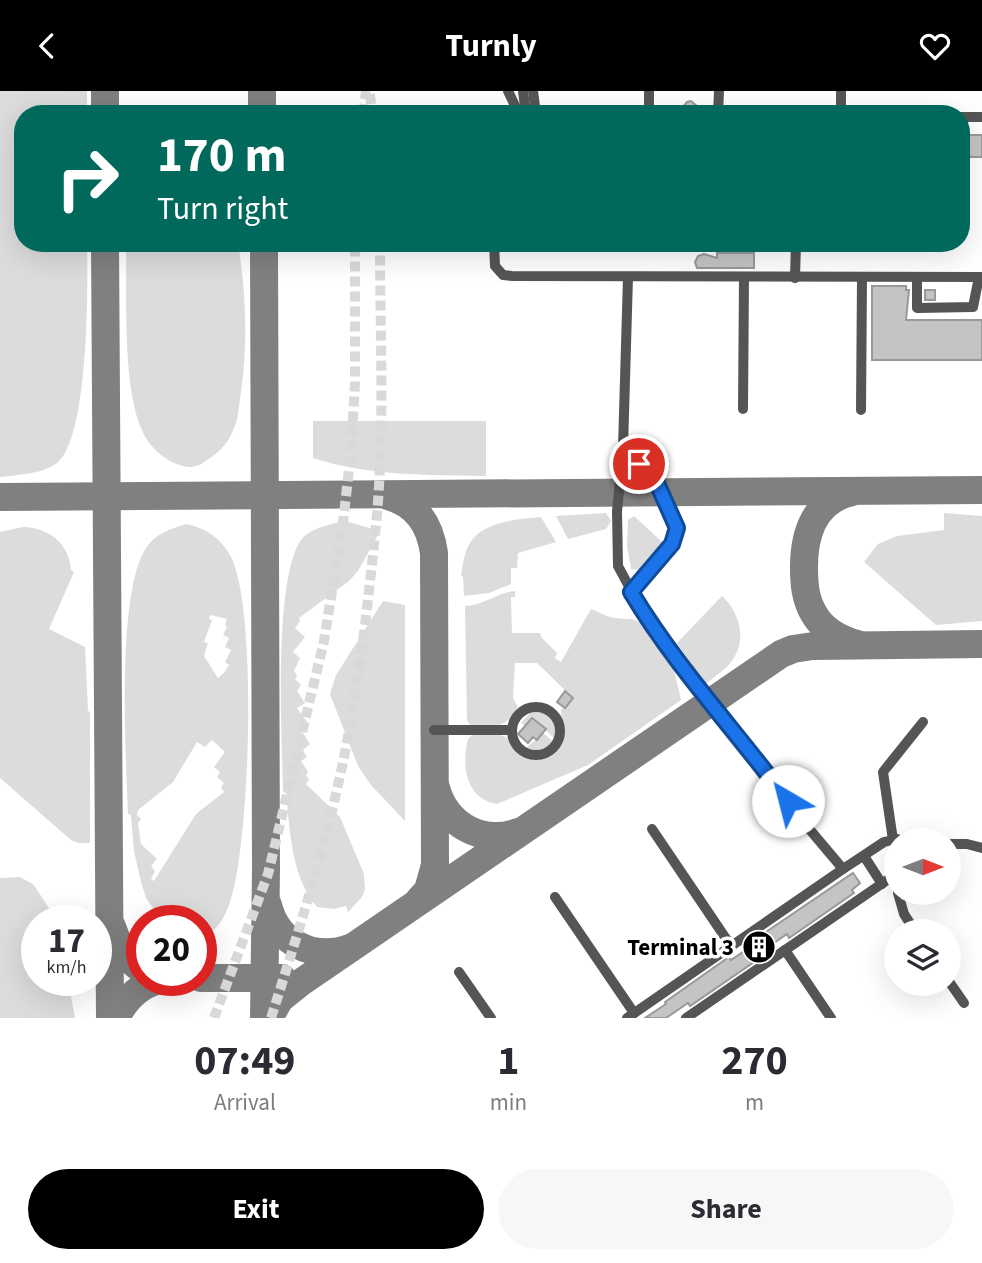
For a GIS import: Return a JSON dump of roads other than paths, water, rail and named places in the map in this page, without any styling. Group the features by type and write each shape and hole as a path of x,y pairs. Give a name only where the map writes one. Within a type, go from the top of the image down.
{"lane":[{"path":"494,252 495,266 503,275 980,277 973,307 917,308 917,277"},
{"path":"795,278 796,252"},
{"path":"628,277 623,448 617,512 618,566 631,592 697,687 843,869"},
{"path":"743,409 744,277"},
{"path":"861,410 862,278"},
{"path":"623,448 656,481 677,528 672,544 631,592"},
{"path":"538,706 553,713 560,729 557,743 538,755 522,751 514,742 511,730 523,711 538,706"},
{"path":"895,828 883,772 923,722"},
{"path":"434,730 511,730"},
{"path":"652,829 731,946"},
{"path":"555,897 631,1016 884,842"},
{"path":"961,844 982,848"},
{"path":"686,1018 882,884 864,856"},
{"path":"785,950 831,1018"},
{"path":"459,971 491,1018"},
{"path":"959,996 964,1003"}],"tunnel":[{"path":"364,105 366,91"},
{"path":"370,94 371,105"},
{"path":"214,1018 268,874 324,641 343,523 351,451 355,384 355,252"},
{"path":"271,1018 328,827 349,733 358,674 379,490 380,252"}],"place":[{"name":"Terminal 3","path":"759,947"}]}
